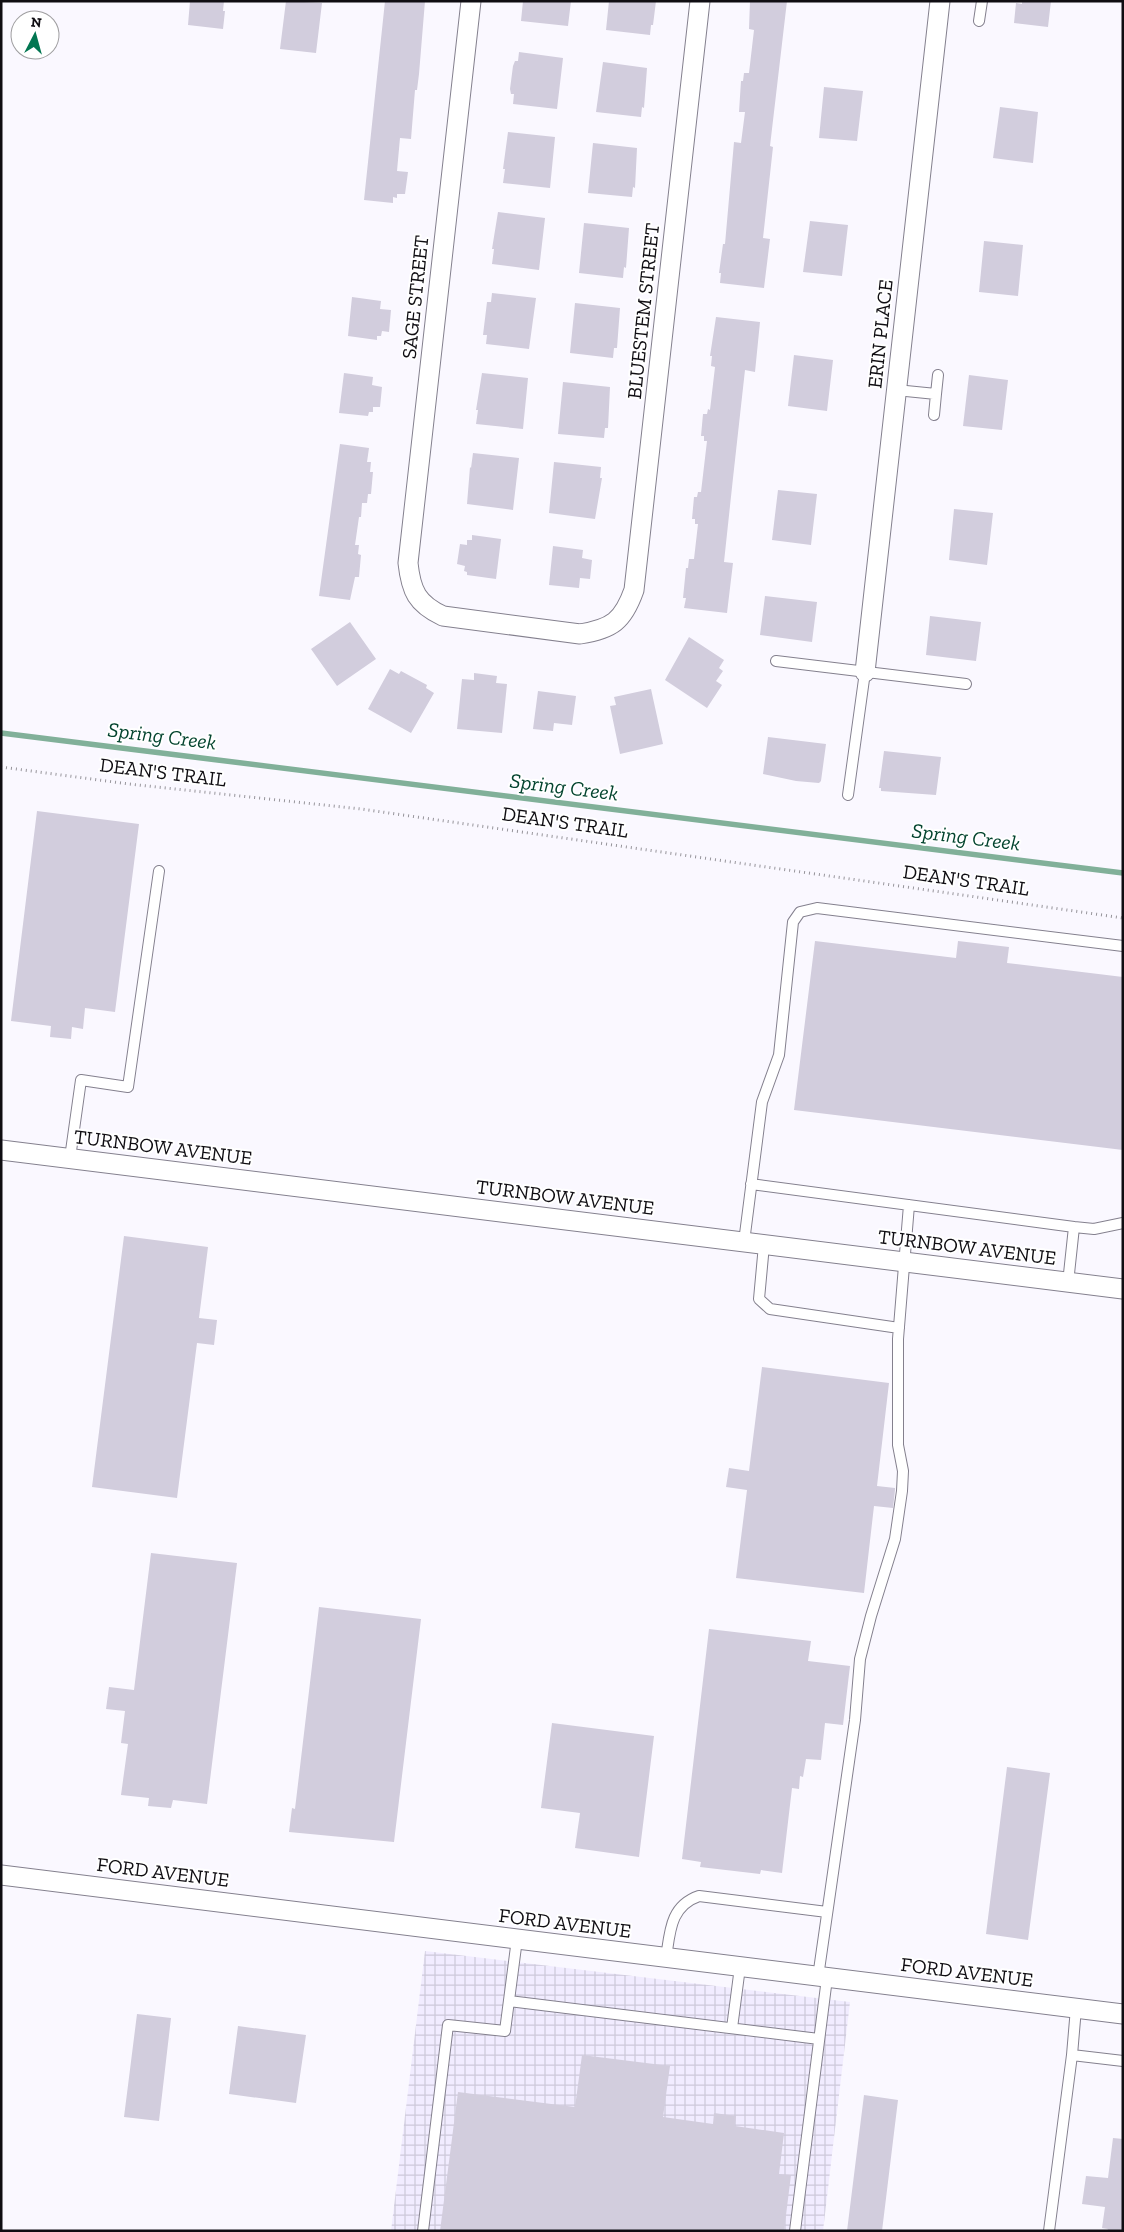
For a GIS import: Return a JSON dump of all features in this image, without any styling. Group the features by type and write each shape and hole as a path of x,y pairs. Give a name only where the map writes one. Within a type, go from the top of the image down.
{"street":[{"name":"SAGE STREET","path":"471,1 408,563 410,580 416,597 428,609 443,616 580,634 602,631 618,621"},
{"name":"BLUESTEM STREET","path":"618,621 628,607 634,590 700,1"},
{"name":"ERIN PLACE","path":"865,672 940,1"},
{"name":"TURNBOW AVENUE","path":"1,1150 1123,1289"},
{"name":"FORD AVENUE","path":"1,1875 1123,2014"}],"lane":[{"path":"979,21 982,1"},
{"path":"934,415 938,375"},
{"path":"896,390 936,394"},
{"path":"776,661 966,684"},
{"path":"848,795 865,672"},
{"path":"70,1158 81,1080 128,1087 159,871"},
{"path":"744,1242 762,1102 779,1055 792,922 800,912 816,908 1123,946"},
{"path":"751,1184 1074,1227 1094,1229 1123,1223"},
{"path":"795,2231 819,2039 827,1912 855,1720 860,1659 895,1539 902,1491 903,1471 898,1445 899,1328 909,1205"},
{"path":"1068,1282 1074,1227"},
{"path":"764,1245 759,1299 770,1309 899,1328"},
{"path":"666,1958 672,1922 688,1900 699,1896 827,1912"},
{"path":"423,2231 448,2025 505,2031 517,1940"},
{"path":"732,2028 740,1967"},
{"path":"509,2001 819,2039"},
{"path":"1050,2231 1076,2008"},
{"path":"1072,2055 1123,2061"}],"path":[{"name":"DEAN'S TRAIL","path":"1,767 138,785 360,809 1123,918"}],"shaded area":[{"path":"425,1951 850,2002 823,2231 391,2231"}],"building":[{"path":"190,1 224,1 223,29 188,25"},
{"path":"286,1 322,3 316,53 280,49"},
{"path":"385,1 425,1 411,139 400,138 397,171 408,172 405,194 397,194 397,198 393,197 393,203 364,200"},
{"path":"523,1 571,1 568,26 521,21"},
{"path":"609,1 656,1 650,35 606,30"},
{"path":"750,1 787,1 770,146 773,147 763,238 770,239 764,288 720,283 721,273 719,273 723,244 725,244 734,142 741,143 745,112 739,112 741,81 743,81 744,73 749,73 754,30 749,29"},
{"path":"1022,1 1051,1 1048,27 1014,23 1016,3 1022,4"},
{"path":"519,52 563,58 557,109 513,104 514,94 511,94 510,89 513,66 515,61 518,61"},
{"path":"603,62 647,68 644,108 642,107 641,117 596,112"},
{"path":"824,87 863,91 857,141 819,138"},
{"path":"1000,107 1038,112 1033,163 993,158"},
{"path":"508,132 555,137 550,188 503,183"},
{"path":"593,143 637,148 635,188 633,187 632,197 588,193"},
{"path":"498,212 545,218 539,270 492,264 494,249 492,249"},
{"path":"810,221 848,225 842,276 803,272"},
{"path":"584,223 629,228 626,268 624,267 623,278 579,273"},
{"path":"984,241 1023,245 1018,296 979,292"},
{"path":"492,293 536,298 529,349 486,344 487,335 483,335 487,302 491,302"},
{"path":"352,297 381,301 380,309 391,310 389,332 382,331 381,336 377,336 377,340 348,336"},
{"path":"575,303 620,308 617,348 614,348 613,358 570,353"},
{"path":"716,317 760,322 755,372 745,370 724,562 733,563 727,613 684,608 686,598 683,598 686,568 688,568 689,559 694,559 698,524 695,524 695,519 692,519 694,497 697,497 698,492 701,492 707,441 704,441 704,436 701,436 703,414 707,414 708,409 710,410 715,367 711,366 712,356 710,356"},
{"path":"794,355 833,360 827,411 788,406"},
{"path":"344,373 373,377 372,385 382,387 380,407 373,407 373,412 369,412 368,416 339,413"},
{"path":"482,373 528,378 523,429 476,424 478,410 476,410"},
{"path":"969,375 1008,380 1002,430 963,426"},
{"path":"563,382 610,387 608,428 605,428 604,438 558,434"},
{"path":"340,444 369,448 367,462 371,462 370,472 373,472 371,494 368,494 367,503 362,503 361,517 359,517 355,545 359,545 358,554 361,555 359,577 355,577 350,600 319,596"},
{"path":"473,453 519,458 513,510 467,504"},
{"path":"554,462 601,467 600,478 602,478 595,519 549,513"},
{"path":"778,490 817,494 811,545 772,540"},
{"path":"954,509 993,513 987,565 949,560"},
{"path":"472,535 501,539 496,579 467,575 467,572 464,571 465,566 457,564 460,544 467,545 467,540 472,540"},
{"path":"553,546 583,550 582,558 592,560 590,579 580,578 579,588 549,585"},
{"path":"765,596 817,602 812,642 760,635"},
{"path":"930,616 981,622 976,661 926,655"},
{"path":"350,622 376,659 337,686 311,649"},
{"path":"689,637 724,660 719,668 723,671 716,681 722,685 707,708 665,680"},
{"path":"390,669 399,674 401,671 427,685 426,688 434,693 411,733 368,709"},
{"path":"474,673 497,676 496,683 507,684 502,733 457,729 462,679 474,680"},
{"path":"651,689 663,744 620,754 610,706 616,705 614,697"},
{"path":"538,691 576,696 572,725 554,723 553,731 533,729"},
{"path":"768,737 826,744 821,781 819,783 796,781 763,774"},
{"path":"884,751 941,757 936,795 881,791 881,788 879,788"},
{"path":"37,811 139,824 115,1012 85,1008 83,1029 72,1027 71,1039 50,1037 51,1026 11,1021"},
{"path":"815,941 956,958 958,941 1009,947 1007,963 1123,977 1123,1150 794,1110"},
{"path":"124,1236 208,1247 199,1318 217,1320 214,1345 197,1343 177,1498 92,1487"},
{"path":"762,1367 889,1383 877,1486 895,1488 893,1508 874,1506 864,1593 736,1578 747,1490 726,1487 729,1468 749,1471"},
{"path":"151,1553 237,1563 207,1804 173,1800 171,1808 148,1806 149,1798 121,1795 128,1744 121,1743 125,1711 106,1709 109,1687 134,1690"},
{"path":"319,1607 421,1619 394,1842 289,1832 292,1808 295,1809"},
{"path":"709,1629 811,1641 808,1661 850,1666 843,1725 825,1723 821,1760 806,1759 803,1777 800,1776 799,1789 792,1788 782,1873 761,1870 760,1874 700,1867 701,1862 682,1859"},
{"path":"552,1723 654,1736 639,1857 575,1848 580,1813 541,1808"},
{"path":"1007,1767 1050,1773 1028,1940 986,1934"},
{"path":"137,2014 171,2018 159,2121 124,2117"},
{"path":"238,2026 306,2035 296,2103 229,2094"},
{"path":"582,2055 670,2066 663,2117 713,2124 714,2113 736,2116 735,2126 784,2133 779,2174 791,2175 784,2231 440,2231 458,2092 575,2107"},
{"path":"864,2095 898,2100 882,2231 847,2231"},
{"path":"1113,2138 1123,2139 1123,2231 1107,2231 1108,2229 1102,2228 1105,2207 1082,2204 1086,2176 1108,2178"}],"waterway":[{"name":"Spring Creek","path":"1,733 1123,873"}]}
